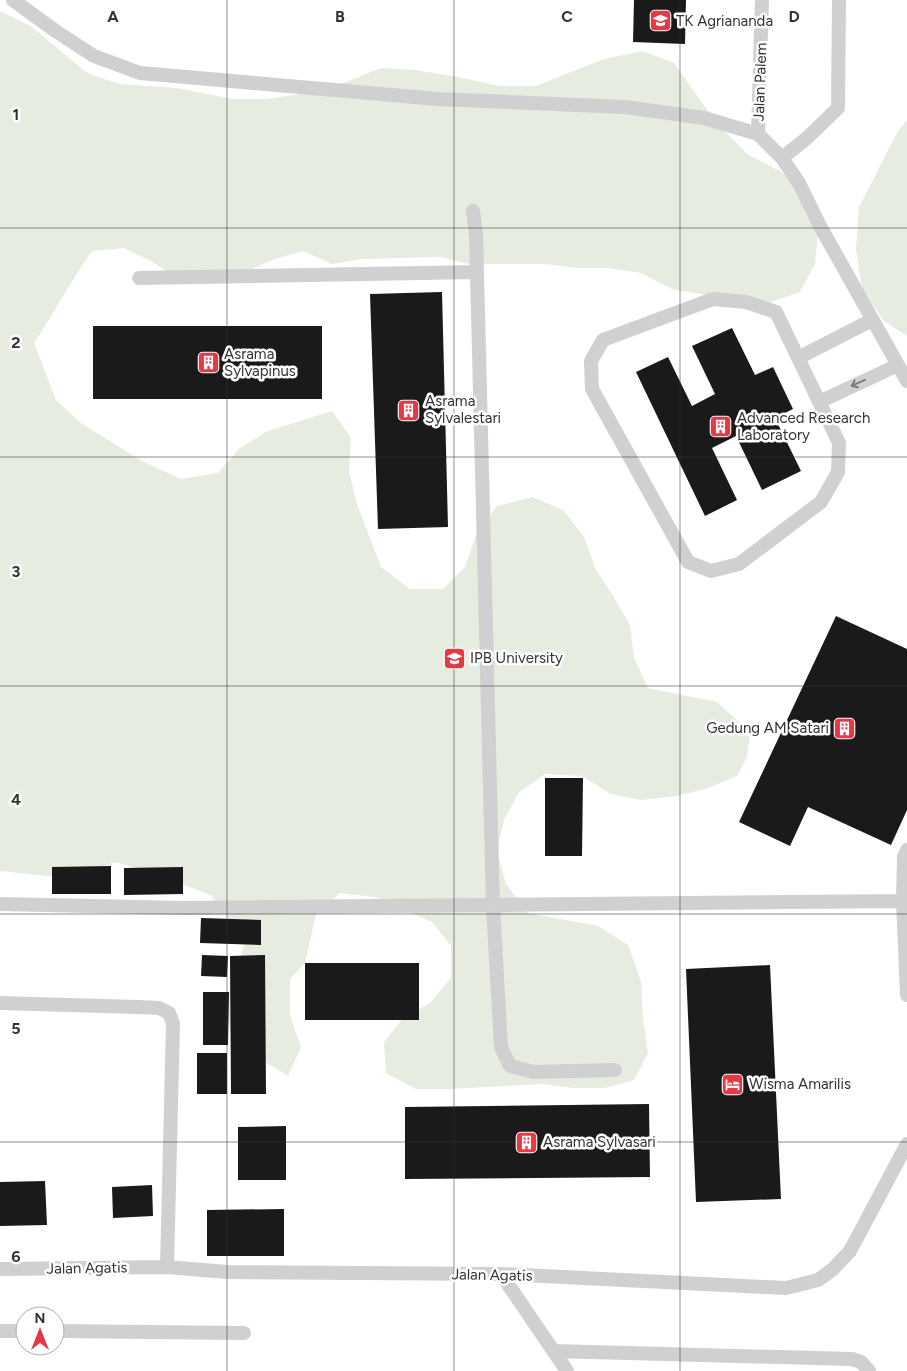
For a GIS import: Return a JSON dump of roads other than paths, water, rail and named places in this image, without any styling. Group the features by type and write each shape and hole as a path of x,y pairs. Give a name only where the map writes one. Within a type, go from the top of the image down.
{"lane":[{"path":"13,0 94,56 140,73 438,99 625,107 704,118 758,134 782,158 799,183 820,226 907,381"},
{"name":"Jalan Palem","path":"758,134 762,0"},
{"path":"782,158 807,138 838,108 839,0"},
{"path":"473,211 476,234 493,906 501,1047 510,1066 534,1072 615,1070"},
{"path":"139,278 476,272"},
{"path":"713,299 746,302 776,312 798,358 839,443 838,472 821,502 739,564 711,571 688,562 592,389 591,361 603,340 713,299"},
{"path":"798,358 872,320"},
{"path":"819,402 898,365"},
{"path":"907,850 904,857 907,995"},
{"path":"0,904 183,908 905,901"},
{"path":"0,1003 159,1008 169,1013 173,1023 167,1267"},
{"name":"Jalan Agatis","path":"0,1268 167,1267 227,1272 501,1274 786,1288 818,1280 833,1269 850,1251 907,1144"},
{"path":"501,1274 567,1371"},
{"path":"0,1331 15,1331"},
{"path":"65,1331 244,1333"},
{"path":"554,1351 852,1359 861,1362 869,1371"}],"place":[{"name":"TK Agriananda","path":"660,21"},
{"name":"Asrama Sylvapinus","path":"208,363"},
{"name":"Asrama Sylvalestari","path":"409,410"},
{"name":"Advanced Research Laboratory","path":"721,427"},
{"name":"IPB University","path":"454,658"},
{"name":"Gedung AM Satari","path":"845,728"},
{"name":"Wisma Amarilis","path":"733,1084"},
{"name":"Asrama Sylvasari","path":"527,1142"}]}
